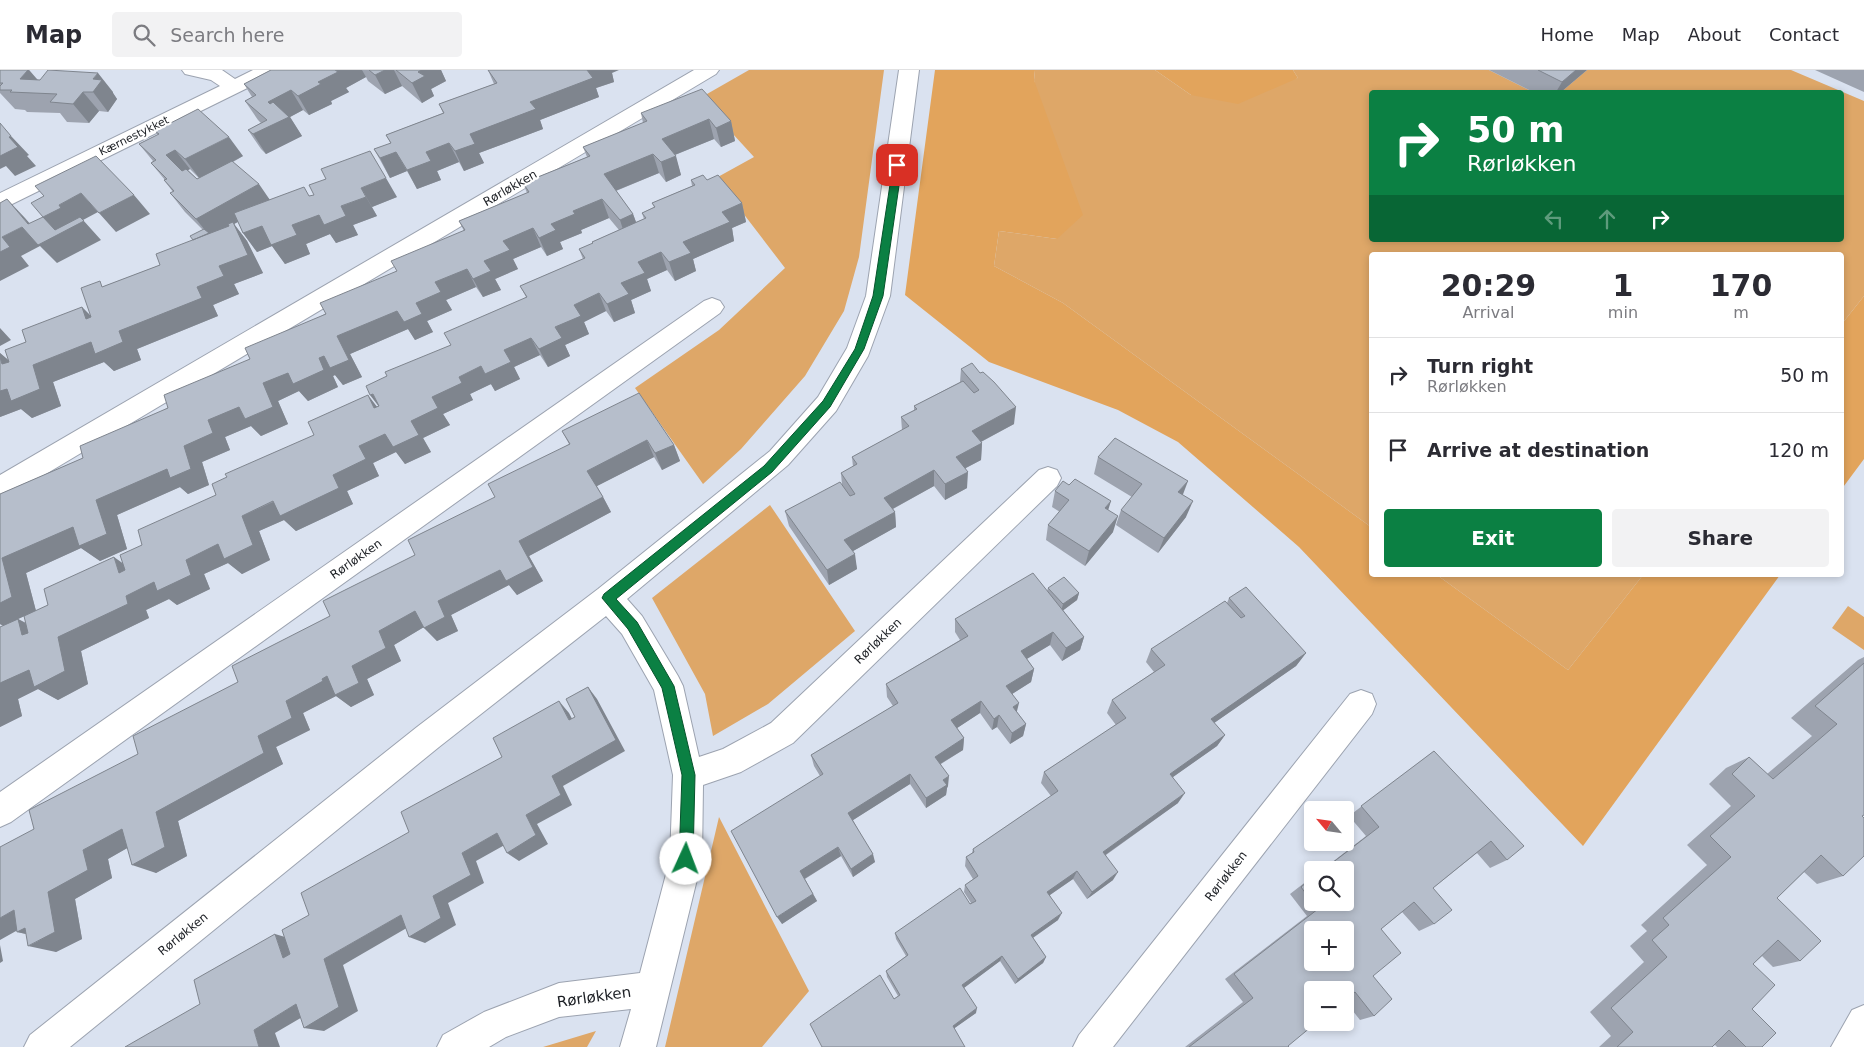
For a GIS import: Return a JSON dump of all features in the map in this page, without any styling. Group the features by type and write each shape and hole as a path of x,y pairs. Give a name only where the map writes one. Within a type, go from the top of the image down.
{"street":[{"path":"192,70 217,75 234,87"},
{"name":"Kærnestykket","path":"0,202 269,70"},
{"name":"Rørløkken","path":"0,488 710,70"},
{"name":"Rørløkken","path":"42,1047 421,743 608,598 780,458 826,404 859,349 878,296 909,70"},
{"name":"Rørløkken","path":"0,811 712,307"},
{"name":"Rørløkken","path":"688,775 730,762 782,733 1048,478"},
{"name":"Rørløkken","path":"608,598 632,625 668,686 688,775 686,859 638,1047"},
{"name":"Rørløkken","path":"1091,1047 1361,704"},
{"name":"Rørløkken","path":"455,1047 496,1024 559,1000 652,989"},
{"path":"1849,1047 1864,1022"}],"shaded area":[{"path":"749,70 884,70 859,257 844,311 805,376 741,449 703,484 635,388 719,330 785,268 716,178 754,157 700,98"},
{"path":"935,70 1035,70 1034,80 1083,215 1057,239 999,231 994,266 1063,303 1369,526 1369,577 1440,577 1568,670 1641,577 1779,577 1583,846 1299,547 1178,442 1118,410 989,362 905,295"},
{"path":"1035,70 1155,70 1191,95 1298,78 1293,70 1489,70 1529,90 1369,90 1369,242 1844,242 1844,93 1864,101 1864,296 1844,321 1844,252 1369,252 1369,526 1063,303 994,266 999,231 1057,239 1034,80"},
{"path":"1155,70 1293,70 1298,78 1238,104 1191,95"},
{"path":"1587,70 1791,70 1838,90 1563,90"},
{"path":"1864,296 1864,459 1844,486 1844,321"},
{"path":"770,505 855,631 768,704 713,736 705,694 652,598"},
{"path":"1440,577 1641,577 1568,670"},
{"path":"1848,606 1864,617 1864,650 1832,628"},
{"path":"719,817 809,991 762,1047 665,1047"},
{"path":"596,1031 587,1047 543,1047"}],"building":[{"path":"0,70 28,70 20,79 40,80 48,70 98,73 93,79 102,80 93,92 83,92 73,104 50,102 57,94 0,90 0,86 3,83 0,83"},
{"path":"271,70 335,70 338,72 318,82 321,84 298,96 291,90 268,102 270,104 273,102 289,117 253,134 248,130 267,120 245,101 256,95 244,84"},
{"path":"369,70 385,70 375,75"},
{"path":"396,70 421,70 418,72 425,76 412,83"},
{"path":"488,70 587,70 593,78 530,102 536,109 470,134 475,144 455,151 449,143 426,152 431,161 407,170 396,152 380,158 374,149 391,143 386,135 444,113 439,104 497,83"},
{"path":"1538,70 1576,70 1562,82"},
{"path":"702,89 731,121 716,128 709,119 662,139 676,156 661,162 653,154 604,174 633,214 620,220 602,199 573,211 575,214 551,224 556,230 539,238 533,228 503,241 510,250 484,261 491,271 473,279 467,269 435,282 441,292 416,303 422,314 404,322 397,311 337,336 349,360 330,368 324,356 319,358 324,370 293,384 288,373 263,383 273,407 245,419 239,407 208,420 213,433 184,446 191,469 170,478 167,469 96,500 107,534 79,546 73,527 2,558 12,597 0,603 0,494 83,458 80,446 168,408 164,395 250,359 245,348 326,314 320,303 397,271 391,261 465,230 459,221 529,192 523,183 590,156 583,147 647,121 641,113"},
{"path":"198,109 229,137 185,159 175,150 166,155 182,171 186,169 197,179 232,161 259,184 196,219 170,193 174,191 164,180 167,179 151,163 156,160 139,144 159,134 155,131"},
{"path":"0,123 18,147 0,156"},
{"path":"370,151 386,178 361,188 366,197 341,206 346,216 324,225 319,215 292,225 297,235 271,245 262,226 243,233 234,213 304,187 309,196 314,195 309,185 326,179 321,169"},
{"path":"96,156 134,195 99,213 81,193 59,205 61,208 43,217 31,203 44,196 35,186"},
{"path":"703,175 707,180 718,175 742,203 722,212 730,222 683,242 691,253 669,262 661,252 638,262 645,273 621,283 629,294 607,304 599,293 574,305 581,316 555,327 562,338 539,349 531,338 504,350 511,362 485,374 481,366 459,377 462,383 432,397 438,408 411,421 419,435 393,447 385,434 359,446 366,459 333,475 339,488 280,516 273,501 242,516 253,545 224,559 218,544 186,560 191,575 157,591 154,582 126,596 128,604 58,637 65,671 34,687 29,670 0,683 0,627 18,619 22,635 28,633 24,616 48,605 44,589 114,557 119,573 125,570 120,555 142,545 138,530 216,495 212,484 227,477 225,474 314,435 308,422 368,395 374,408 379,406 373,394 370,395 366,386 387,376 385,372 451,345 444,333 527,297 520,286 585,258 579,249 646,218 642,213 655,207 652,203 695,185 691,180"},
{"path":"7,199 28,224 43,217 55,230 80,217 84,221 38,245 22,227 2,237 10,247 0,252 0,203"},
{"path":"233,222 248,255 219,266 224,276 197,287 202,298 119,331 123,342 95,354 91,342 33,365 40,389 11,401 7,389 0,391 0,357 2,364 9,362 5,350 26,342 22,330 82,307 86,319 91,317 81,288 100,281 102,287 160,265 156,254 229,226 228,224"},
{"path":"204,229 209,233 193,240 190,236"},
{"path":"972,363 980,373 983,372 994,382 1016,407 972,431 982,443 956,457 968,472 945,484 934,470 884,498 895,512 844,540 855,554 827,570 785,511 840,482 850,496 855,494 841,473 857,464 852,457 909,426 901,417 917,409 914,406 963,381 974,393 979,390 961,369"},
{"path":"639,393 674,445 655,453 647,440 587,471 603,497 519,541 533,567 506,581 500,570 438,601 445,617 424,628 415,611 379,631 386,648 352,666 359,683 335,695 327,676 322,679 323,681 286,701 292,718 258,736 264,753 156,812 165,847 132,865 122,829 83,850 88,870 48,892 55,932 28,946 25,928 17,932 14,910 0,918 0,847 34,829 29,810 138,754 133,736 238,682 232,666 330,616 323,601 415,555 408,540 495,497 488,484 570,444 562,431"},
{"path":"1115,438 1188,481 1178,492 1193,501 1164,538 1121,510 1142,484 1098,457"},
{"path":"1075,479 1111,501 1105,508 1118,516 1089,551 1048,525 1069,500 1055,491 1063,481 1069,485"},
{"path":"1033,573 1084,637 1066,648 1053,632 1021,651 1034,669 1006,686 1019,703 1013,707 1026,724 1012,733 999,715 994,719 981,701 951,720 964,738 935,757 949,776 943,780 947,785 926,798 910,774 848,813 873,854 851,869 838,847 800,871 813,894 777,917 731,831 823,774 811,755 898,703 886,684 968,636 955,619"},
{"path":"1064,577 1079,593 1063,604 1048,588"},
{"path":"1246,587 1306,653 1211,719 1225,735 1170,774 1185,793 1103,852 1118,872 1092,892 1077,871 1047,892 1062,913 1031,935 1046,957 1018,979 1002,956 962,985 977,1008 953,1026 965,1047 822,1047 810,1024 880,975 894,999 900,995 886,971 908,955 895,933 960,888 970,904 976,901 965,885 978,876 966,857 974,852 973,849 1058,791 1044,772 1126,718 1112,700 1165,665 1151,649 1225,601 1241,618 1245,616 1229,598"},
{"path":"1864,663 1864,815 1862,816 1864,818 1864,856 1843,876 1821,855 1777,898 1821,941 1800,961 1778,940 1753,964 1775,985 1752,1009 1776,1033 1762,1047 1746,1047 1729,1030 1712,1047 1617,1047 1633,1032 1611,1008 1667,957 1652,940 1669,925 1663,918 1731,857 1710,836 1755,796 1732,774 1749,757 1773,779 1837,724 1815,706"},
{"path":"588,687 616,740 552,776 561,795 526,815 536,835 507,853 497,833 462,853 471,875 433,896 441,918 409,937 401,915 324,959 339,1007 304,1028 296,1004 254,1030 259,1047 125,1047 200,1004 194,980 275,934 283,958 290,954 282,930 309,915 301,893 409,832 401,812 502,757 493,738 559,701 569,720 575,717 566,699"},
{"path":"1434,751 1524,846 1507,860 1491,841 1433,888 1452,910 1434,924 1414,902 1381,929 1401,953 1373,976 1392,999 1374,1016 1354,993 1354,981 1304,981 1304,1031 1306,1031 1289,1047 1189,1047 1253,998 1234,974 1315,911 1354,911 1354,861 1335,861 1348,851 1354,851 1354,846 1379,827 1361,806"}],"route":[{"path":"686,859 688,775 668,686 632,625 608,598 768,469 780,458 826,404 859,349 878,296 897,165"}]}
